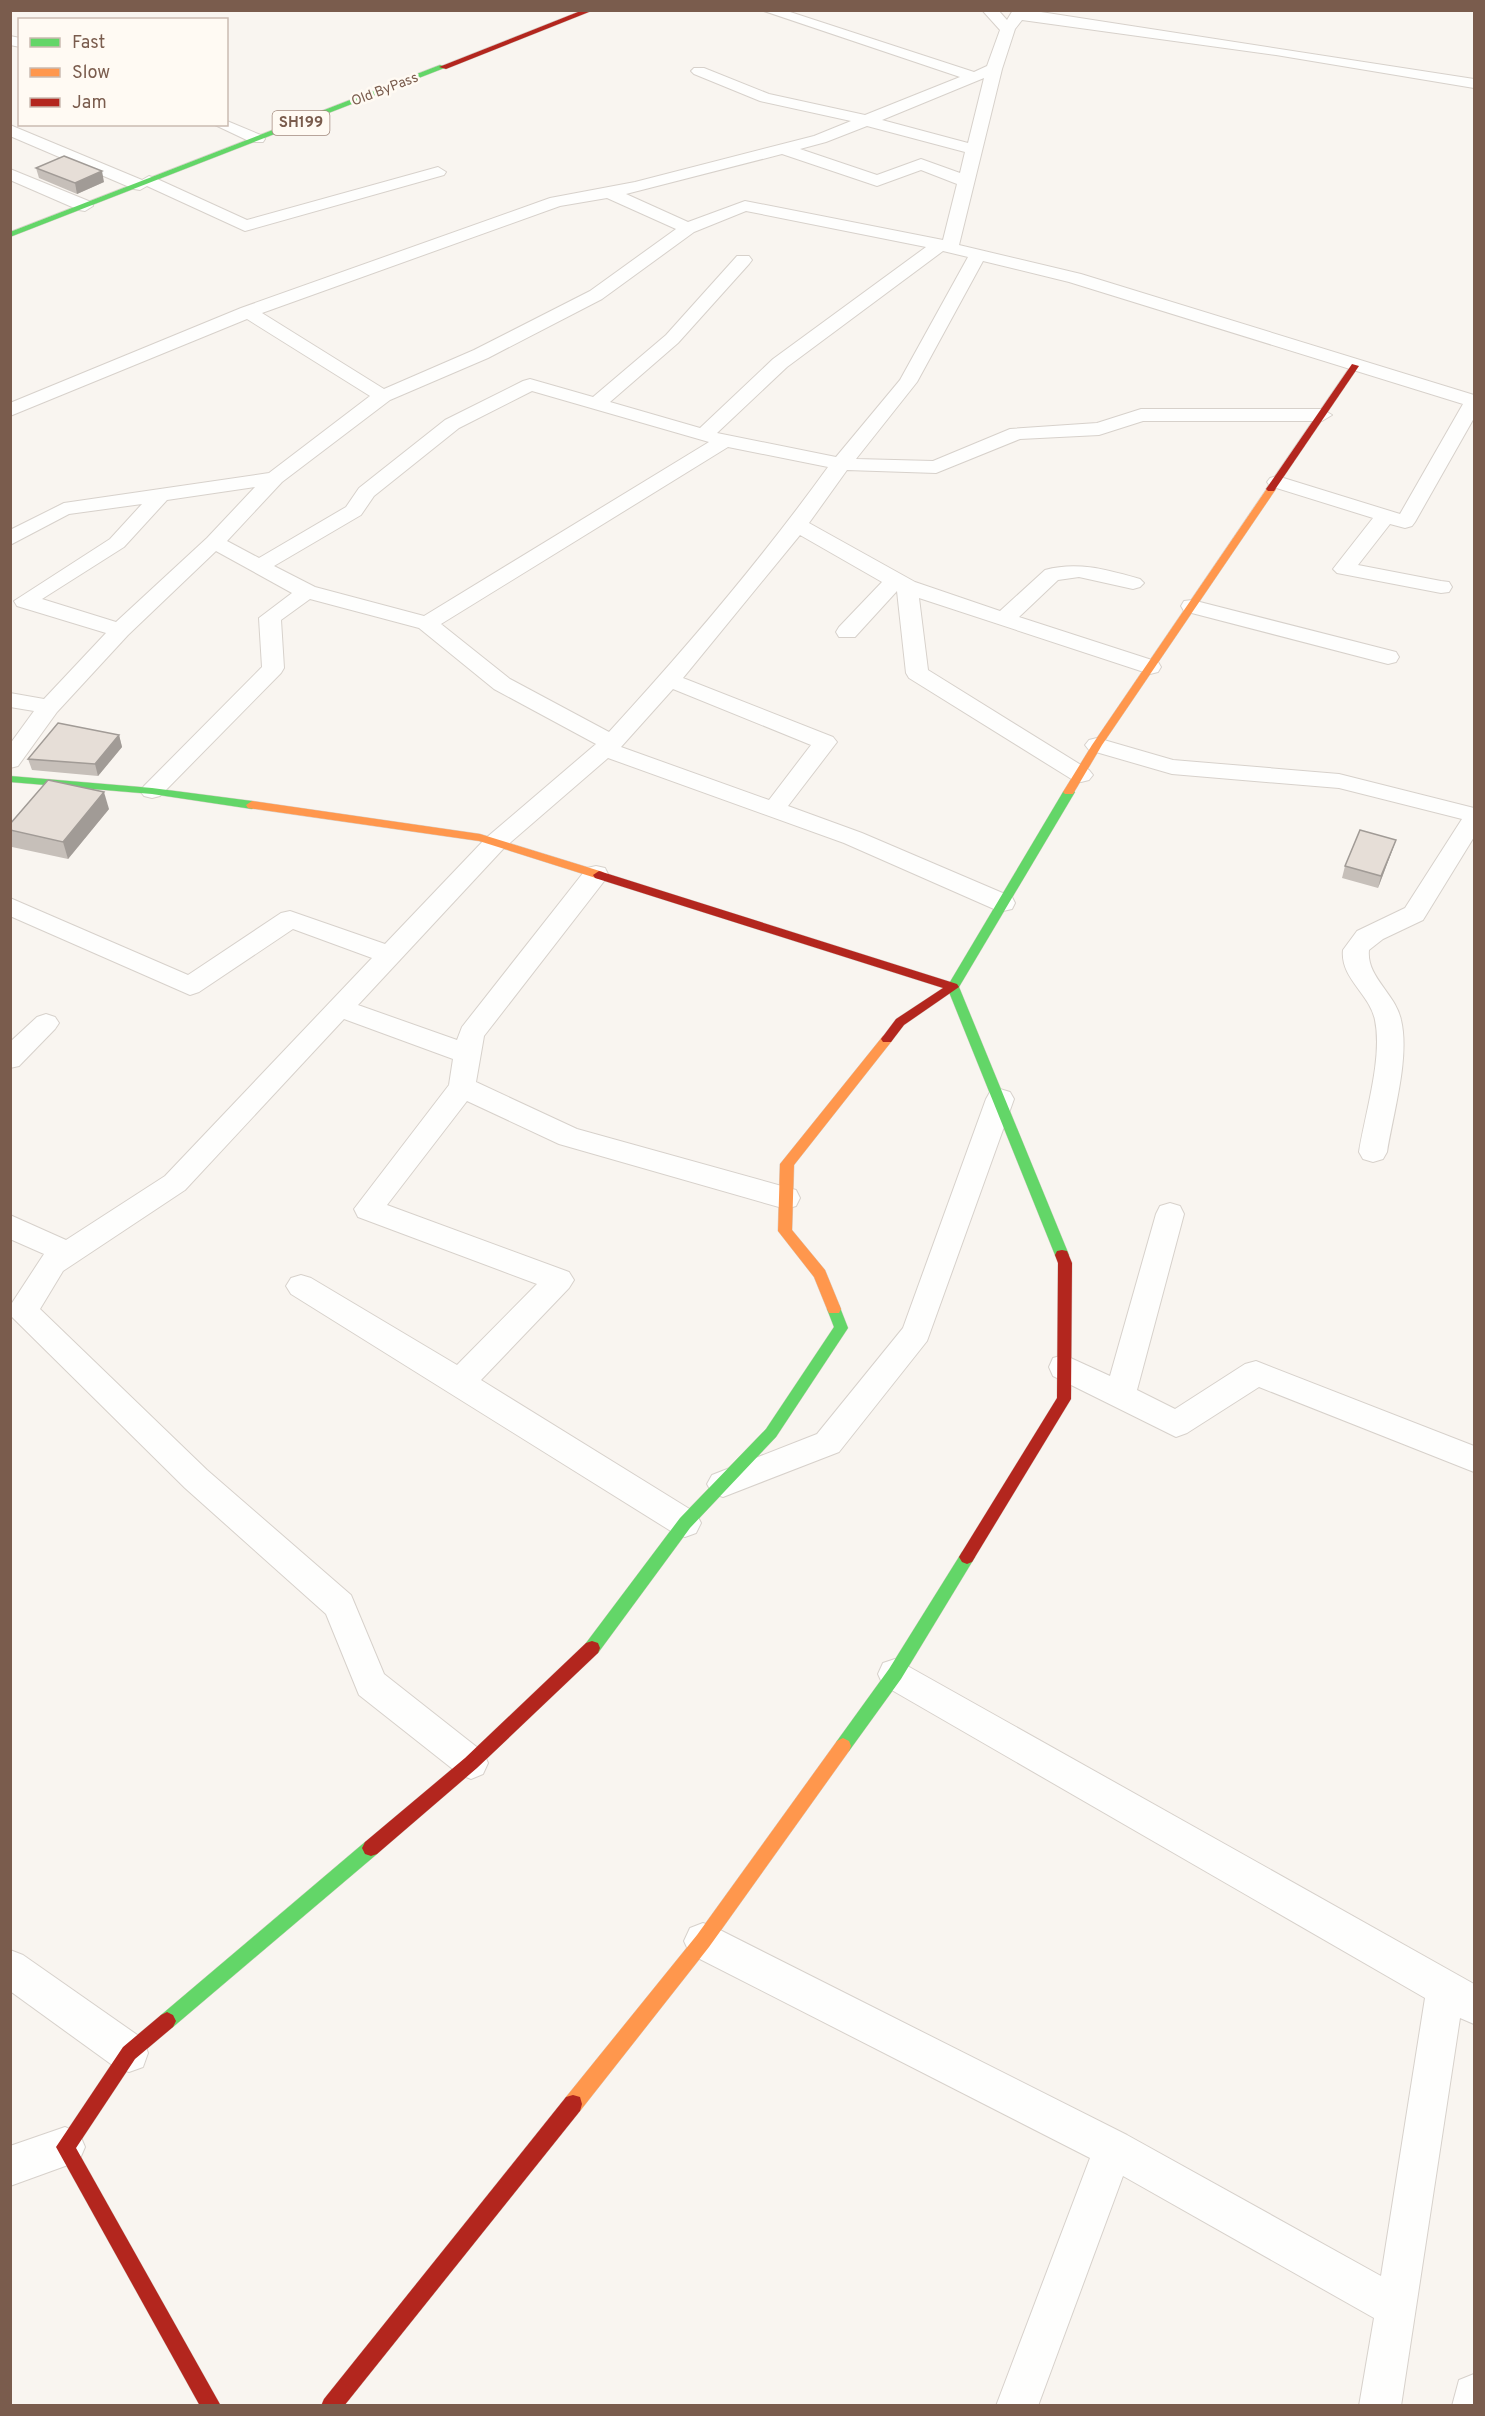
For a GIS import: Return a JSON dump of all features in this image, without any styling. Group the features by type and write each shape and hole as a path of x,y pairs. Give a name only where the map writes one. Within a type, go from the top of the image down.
{"main road":[{"name":"Old ByPass","path":"10,235 587,11"},
{"path":"211,2406 64,2147 129,2053 471,1763 590,1651 685,1523 771,1433 841,1328 820,1274 784,1231 787,1164 900,1022 953,987 1097,745 1355,366"},
{"path":"10,779 152,791 480,838 953,987 1065,1263 1064,1399 895,1674 704,1941 331,2406"}],"street":[{"path":"768,10 972,76"},
{"path":"988,10 1008,29"},
{"path":"703,435 780,363 945,246 968,182 994,69 1008,29 1020,13 1474,83"},
{"path":"10,410 247,312 556,202 608,192 820,139 994,69"},
{"path":"699,71 759,96 801,107 842,114 976,150"},
{"path":"225,126 257,139"},
{"path":"10,130 245,226 438,172"},
{"path":"784,148 877,181 921,164 968,182"},
{"path":"10,174 85,206"},
{"path":"608,192 688,228"},
{"path":"10,761 49,707 120,630 214,542 275,478 383,396 481,354 597,295 688,228 745,206 945,246 1075,278 1474,402 1405,522 1277,482"},
{"path":"471,1763 371,1684 339,1605 196,1479 17,1315 53,1263 175,1183 495,843 608,746 669,680 797,525 841,464 908,382 978,254"},
{"path":"596,404 672,339 743,260"},
{"path":"247,312 383,396"},
{"path":"259,566 354,510 366,492 452,424 530,385 725,441 841,464 936,467 1017,433 1099,429 1141,415 1322,415"},
{"path":"428,623 725,441"},
{"path":"10,539 64,510 275,478"},
{"path":"120,630 25,601 117,543 160,496"},
{"path":"1385,516 1344,569 1441,587"},
{"path":"797,525 901,584 1150,667"},
{"path":"214,542 307,592 428,623 502,684 608,746 773,810 853,838 1003,903"},
{"path":"1004,619 1052,574 1079,571 1133,583"},
{"path":"847,632 901,584"},
{"path":"901,584 917,672 1081,775"},
{"path":"152,791 273,668 270,618 307,592"},
{"path":"1192,606 1388,657"},
{"path":"669,680 825,742 773,810"},
{"path":"10,700 49,707"},
{"path":"1097,745 1183,768 1339,782 1474,817 1414,914 1364,939 1357,948 1357,963 1384,1010 1389,1025 1373,1152"},
{"path":"460,1382 559,1280 368,1209 462,1087 471,1034 596,874"},
{"path":"10,906 190,986 290,919 390,955"},
{"path":"340,1008 468,1054"},
{"path":"10,1059 46,1023"},
{"path":"462,1087 570,1137 786,1198"},
{"path":"721,1485 828,1443 916,1333 1000,1099"},
{"path":"1120,1395 1170,1214"},
{"path":"10,1226 68,1253"},
{"path":"301,1286 460,1382 685,1523"},
{"path":"1064,1367 1176,1424 1256,1373 1474,1459"},
{"path":"895,1674 1460,1997 1397,2308 1380,2406"},
{"path":"704,1941 1113,2149 1397,2308"},
{"path":"10,1968 129,2053"},
{"path":"10,2166 64,2147"},
{"path":"1017,2406 1113,2149"},
{"path":"1473,2406 1474,2395"}],"building":[{"path":"64,156 102,171 75,183 36,168"},
{"path":"58,723 119,735 95,764 28,759"},
{"path":"48,780 104,792 63,842 10,830 10,824"},
{"path":"1360,830 1396,840 1381,876 1345,866"}],"traffic: fast":[{"path":"10,235 443,67"},
{"path":"10,779 152,791 252,805"},
{"path":"1062,1255 953,987 1069,792"},
{"path":"592,1648 685,1523 771,1433 841,1328 834,1309"},
{"path":"843,1746 895,1674 967,1557"},
{"path":"167,2021 371,1848"}],"traffic: slow":[{"path":"1069,792 1097,745 1271,489"},
{"path":"252,805 480,838 599,875"},
{"path":"834,1309 820,1274 785,1231 787,1164 887,1039"},
{"path":"573,2104 703,1941 843,1746"}],"traffic: jam":[{"path":"443,67 591,10"},
{"path":"1271,489 1355,366"},
{"path":"599,875 953,987 900,1022 887,1039"},
{"path":"967,1557 1064,1399 1065,1263 1062,1255"},
{"path":"371,1848 471,1763 592,1648"},
{"path":"167,2021 129,2053 65,2147 211,2406"},
{"path":"331,2406 573,2104"}]}
